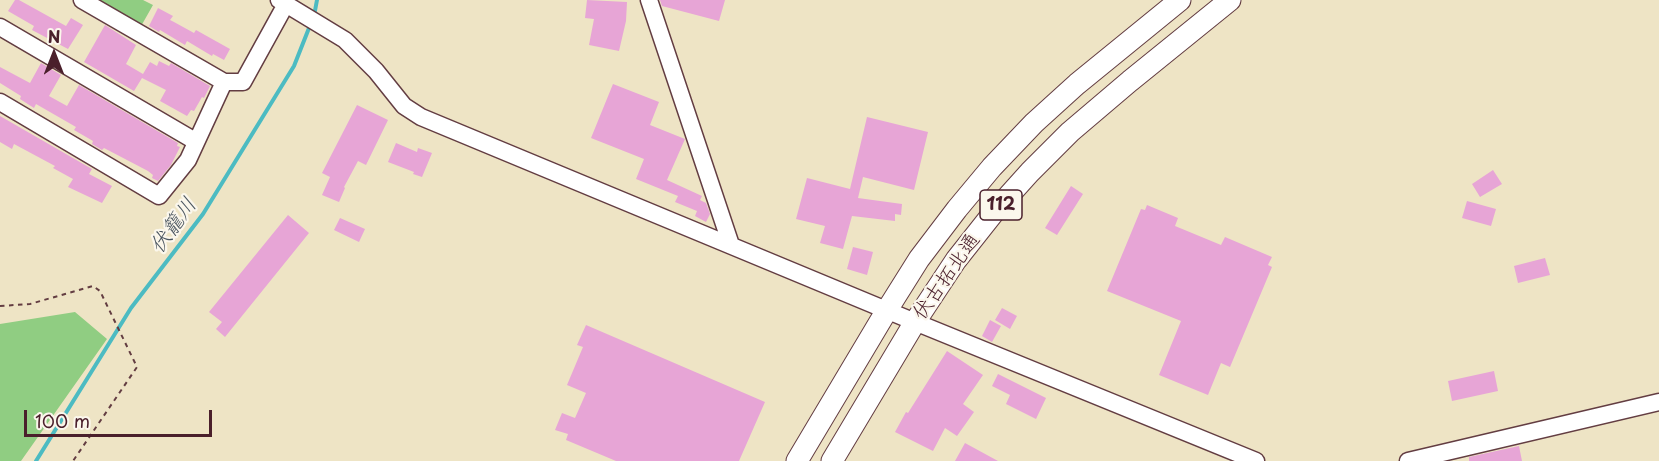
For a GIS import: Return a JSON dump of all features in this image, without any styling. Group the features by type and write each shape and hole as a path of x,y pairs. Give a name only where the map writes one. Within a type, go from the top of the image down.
{"main road":[{"name":"伏古拓北通","path":"797,461 887,310 938,234 992,167 1034,123 1077,84 1180,0"},
{"name":"伏古拓北通","path":"832,461 915,322 956,260 994,212 1070,132 1230,0"}],"street":[{"path":"82,0 224,82 243,82 286,4 345,40 404,106 421,117 1256,461"},
{"path":"649,0 731,245"},
{"path":"0,27 195,141"},
{"path":"0,102 159,196 188,160 224,82"},
{"path":"1408,461 1659,402"}],"path":[{"path":"0,306 30,304 93,286 100,291 123,337 137,367 73,461"}],"green space":[{"path":"101,0 143,0 153,5 140,28 99,4"},
{"path":"75,312 107,339 21,461 0,461 0,324"}],"building":[{"path":"15,0 19,0 66,26 71,18 83,25 68,49 32,30 34,26 8,11"},
{"path":"587,0 627,2 626,21 619,51 589,45 594,19 585,18"},
{"path":"660,0 725,0 719,21 662,6"},
{"path":"158,8 173,16 170,20 194,33 196,30 230,49 224,60 213,54 212,56 187,41 185,45 149,26"},
{"path":"105,25 136,45 126,64 143,74 150,62 157,66 159,61 169,66 171,63 210,86 194,111 191,110 187,116 160,101 166,90 142,78 134,91 84,62"},
{"path":"41,63 61,75 49,96 67,106 79,85 178,143 177,146 180,147 171,165 158,181 152,178 153,175 148,171 92,144 93,141 74,130 76,127 36,104 34,108 20,99 21,96 0,83 0,67 30,83"},
{"path":"613,84 659,102 650,125 685,139 667,180 702,196 700,200 706,203 710,214 706,222 695,216 697,211 675,202 678,196 636,179 644,159 591,138"},
{"path":"357,105 388,120 366,165 358,161 339,202 322,195 330,177 322,173"},
{"path":"0,116 92,169 89,174 112,186 102,203 68,187 73,179 53,168 55,166 14,144 12,149 0,142"},
{"path":"867,117 928,132 914,190 863,177 858,198 902,204 901,215 895,214 895,221 852,216 843,249 820,243 825,226 796,219 807,178 850,189"},
{"path":"396,143 417,152 418,148 432,153 422,177 388,162"},
{"path":"1493,170 1502,184 1480,197 1472,184"},
{"path":"1071,186 1083,194 1057,235 1045,228"},
{"path":"1467,201 1496,209 1491,226 1462,218"},
{"path":"1147,205 1178,218 1175,226 1221,245 1225,237 1272,257 1268,265 1272,267 1230,367 1221,363 1208,395 1159,375 1181,321 1107,291 1141,209 1145,210"},
{"path":"288,215 309,233 225,337 216,329 222,322 209,312"},
{"path":"340,218 365,229 359,242 334,230"},
{"path":"853,247 873,252 867,275 847,269"},
{"path":"1545,258 1550,275 1518,283 1514,266"},
{"path":"1002,308 1017,316 1010,329 995,320"},
{"path":"990,320 1001,326 992,342 982,336"},
{"path":"586,325 765,402 739,461 616,461 566,440 568,434 555,430 562,413 575,418 586,393 567,385 583,347 577,345"},
{"path":"947,351 983,375 963,404 974,412 957,436 945,428 933,451 895,432"},
{"path":"1494,371 1498,391 1452,401 1448,381"},
{"path":"998,374 1046,398 1036,419 1006,404 1010,395 992,386"},
{"path":"965,443 998,461 955,461"},
{"path":"1519,446 1522,461 1469,461 1469,457"}],"waterway":[{"name":"伏籠川","path":"314,16 317,0"},
{"name":"伏籠川","path":"36,461 131,308 203,214 294,66 311,23"}]}
